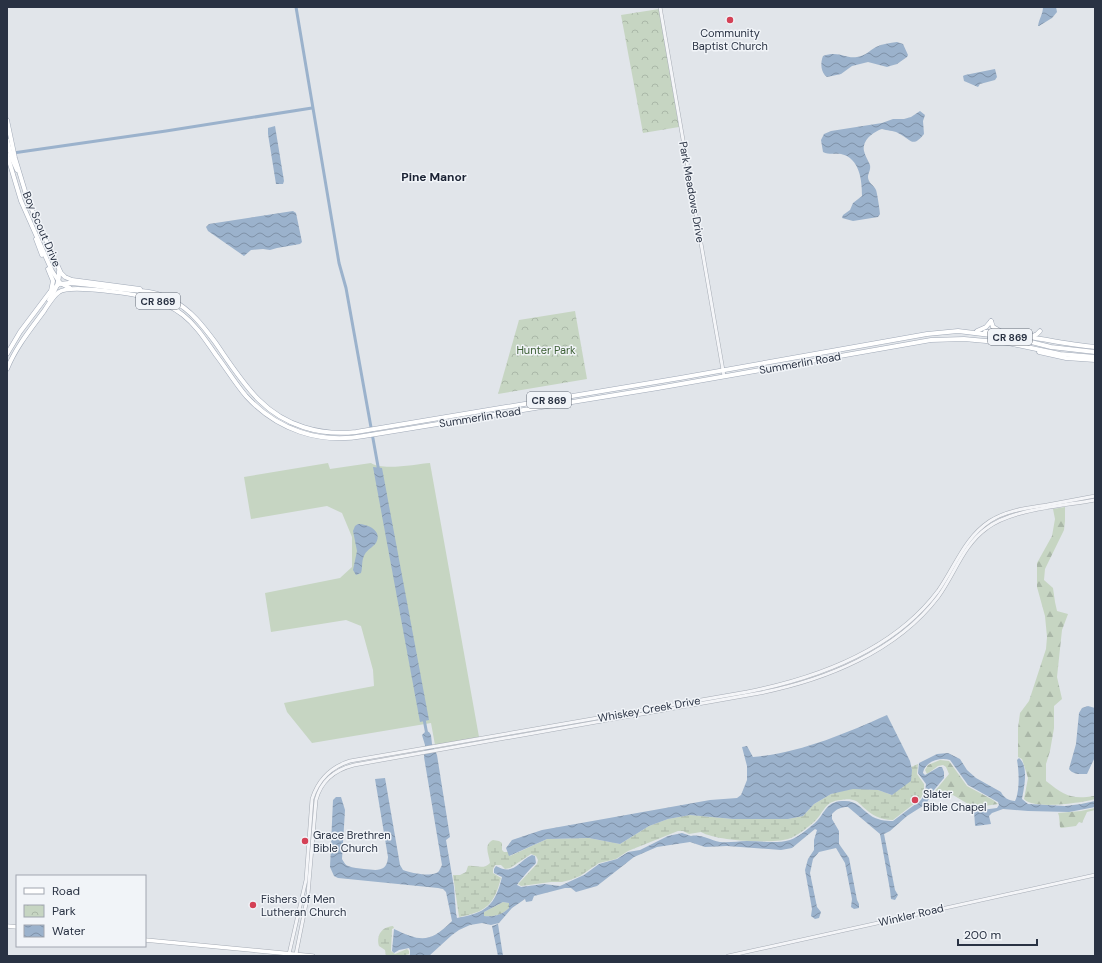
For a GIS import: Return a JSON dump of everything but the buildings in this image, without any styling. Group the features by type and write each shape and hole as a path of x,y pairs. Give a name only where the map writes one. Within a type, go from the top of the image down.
{"main road":[{"name":"Boy Scout Drive","path":"7,123 12,159 21,201 59,283"},
{"path":"7,140 10,147"},
{"name":"Boy Scout Drive","path":"7,154 12,159 19,172 28,201 58,268 64,276 72,280 134,287 148,291"},
{"path":"35,233 37,244 52,278 53,283 51,291"},
{"path":"39,317 41,310 59,283 58,268"},
{"name":"Summerlin Road","path":"59,283 134,291 148,291 172,300 192,315 205,329 254,395 264,406 276,415 296,425 318,432 341,433 375,429 723,371 908,336 958,331 1015,338 1051,347 1095,352"},
{"path":"59,283 68,287 76,288"},
{"path":"7,354 20,332 51,291 59,283"},
{"name":"Summerlin Road","path":"7,369 18,346 59,292 66,289 76,288 143,296 173,308 197,329 246,396 267,415 287,427 308,435 323,438 345,439 366,436 917,342 948,339 986,341 1008,343 1060,354 1095,357"},
{"path":"977,331 986,327 991,321 994,328 1008,334"},
{"path":"1031,338 1040,330 1041,335 1046,340"},
{"path":"958,331 1008,334 1095,347"},
{"path":"18,346 20,332"},
{"path":"986,341 1018,346 1066,358 1095,360"},
{"path":"146,940 313,956"}],"street":[{"name":"Park Meadows Drive","path":"660,7 724,376"},
{"name":"Whiskey Creek Drive","path":"296,954 308,888 315,803 321,787 331,775 341,769 347,766 436,748 759,690 828,670 877,646 898,632 911,620 938,591 968,540 988,522 1011,512 1095,496"},
{"name":"Whiskey Creek Drive","path":"436,748 760,694 824,675 879,649 900,635 916,621 944,588 971,543 987,528 1013,515 1095,500"},
{"name":"Whiskey Creek Drive","path":"289,954 306,880 311,802 319,783 332,770 344,763 422,751"},
{"name":"Winkler Road","path":"728,956 1095,876"}],"green space":[{"path":"659,9 679,127 643,133 621,15"},
{"name":"Hunter Park","path":"575,311 587,379 498,394 519,320"},
{"path":"328,463 330,469 371,463 383,467 391,467 430,463 479,737 435,745 431,723 312,743 287,712 284,703 374,686 373,670 361,626 346,620 271,632 265,593 340,578 352,567 352,537 342,513 327,506 251,519 244,477"},
{"path":"1065,507 1064,530 1045,569 1044,580 1053,588 1057,611 1068,614 1062,630 1057,677 1062,699 1054,706 1054,728 1046,764 1046,781 1063,793 1073,797 1095,795 1095,799 1069,804 1047,805 1029,802 1024,799 1028,778 1022,759 1018,757 1018,728 1020,713 1029,701 1046,649 1047,637 1045,616 1037,587 1037,563 1052,536 1055,519 1053,509"},
{"path":"940,760 949,761 967,786 998,804 977,807 974,810 973,807 953,795 932,798 935,791 949,774 946,767 943,765 938,766 927,774 925,770 928,765"},
{"path":"918,764 917,774 924,784 924,793 920,799 893,820 876,816 858,802 846,799 835,801 828,805 814,822 798,834 788,839 780,841 744,841 719,838 701,832 689,834 683,831 678,831 628,851 616,859 599,863 580,876 570,880 521,886 518,884 537,864 538,860 536,856 531,854 510,868 505,869 501,865 495,865 493,873 501,878 492,901 488,906 476,913 459,917 453,875 460,875 466,872 468,866 483,867 488,865 490,863 487,847 493,840 502,843 502,850 504,852 508,852 510,856 547,839 589,838 620,844 649,826 668,819 690,815 733,819 788,819 803,816 814,804 831,794 853,788 878,790 892,795 912,770 911,767"},
{"path":"1095,808 1095,810 1087,812 1082,823 1079,822 1076,826 1060,827 1058,813"},
{"path":"503,902 509,903 509,908 504,912 498,915 484,916 484,912"},
{"path":"393,926 391,951 395,954 407,949 409,954 402,956 386,956 385,950 379,946 378,938 381,932 386,928"}],"water":[{"path":"1043,7 1056,7 1057,12 1052,18 1038,26 1042,12"},
{"path":"897,42 903,44 908,55 897,64 887,67 868,62 852,66 841,74 827,77 822,70 821,65 823,56 838,54 849,57 857,57 878,46"},
{"path":"995,69 997,77 995,80 980,84 978,87 964,81 963,76 965,75"},
{"path":"920,111 925,115 923,121 924,134 917,141 911,141 896,132 882,129 872,134 866,140 864,151 870,165 868,179 876,190 880,214 878,217 853,221 842,218 843,215 850,210 853,203 862,196 859,171 852,160 847,156 823,152 821,140 824,134 831,131 882,123 893,119 904,119 911,117"},
{"path":"275,126 284,181 283,184 276,184 268,134 268,128"},
{"path":"293,211 296,213 302,242 300,244 270,250 251,250 244,256 208,231 206,227 209,224"},
{"path":"373,467 382,468 429,720 420,722"},
{"path":"358,524 366,525 373,529 378,535 378,539 364,556 361,573 356,575 353,570 357,551 353,531 355,526"},
{"path":"1088,706 1095,708 1095,757 1087,774 1077,774 1069,769 1076,744 1079,713 1082,708"},
{"path":"887,715 910,761 912,770 911,781 892,795 878,790 853,789 831,794 814,804 803,816 788,819 733,819 690,815 668,819 649,826 620,844 589,838 547,839 509,856 506,848 512,840 542,830 710,800 737,798 741,795 747,780 747,766 742,747 747,746 753,757 770,755 822,742"},
{"path":"426,731 429,732 437,755 450,837 446,840 454,887 457,918 475,914 488,906 492,901 496,895 502,877 494,873 496,866 502,869 511,869 532,855 535,856 536,863 517,885 521,887 544,884 560,886 584,875 599,864 617,859 628,852 640,850 668,836 682,833 723,842 774,842 790,840 800,835 818,820 829,806 836,802 847,801 855,803 875,818 893,821 921,800 925,793 926,784 918,773 919,763 937,754 948,753 960,759 967,770 976,778 1001,792 1006,798 1015,801 1017,797 1019,775 1017,760 1019,758 1024,766 1025,772 1025,783 1022,799 1028,804 1065,806 1095,801 1095,807 1069,812 1003,809 992,813 989,816 991,824 976,826 974,811 997,808 999,805 998,802 968,785 950,760 942,759 930,763 924,769 923,773 925,775 939,767 942,767 944,772 944,778 934,790 926,804 907,816 890,831 884,834 895,890 898,895 895,900 891,899 880,834 848,807 845,807 834,812 832,814 832,819 839,831 839,844 849,858 859,908 854,909 851,907 852,899 845,863 836,848 819,852 813,859 810,873 817,907 821,912 819,918 815,919 811,916 812,909 805,870 808,859 814,850 814,840 817,830 815,829 792,848 781,850 727,846 705,847 690,842 657,847 634,857 597,886 576,892 571,888 565,888 534,896 532,901 526,902 525,899 512,908 499,923 491,925 482,923 470,925 452,935 429,956 407,956 410,955 409,948 399,950 394,953 392,951 394,929 418,938 431,937 437,933 452,921 446,892 443,889 438,888 338,878 334,876 330,867 333,800 336,797 341,797 345,810 342,859 347,866 373,870 383,868 386,866 388,857 375,779 385,778 400,865 403,870 427,875 439,871 442,865 424,757 425,745 422,735","holes":["503,902 509,903 509,908 501,914 484,916 484,912"]},
{"path":"498,924 503,956 498,956 492,926"}],"waterway":[{"path":"296,7 339,263 346,288 379,472"},
{"path":"13,153 312,108"},
{"path":"424,719 427,735"}],"place":[{"name":"Community Baptist Church","path":"730,20"},
{"name":"Slater Bible Chapel","path":"915,800"},
{"name":"Grace Brethren Bible Church","path":"305,841"},
{"name":"Fishers of Men Lutheran Church","path":"253,905"}],"district":[{"name":"Pine Manor","path":"434,177"}]}
